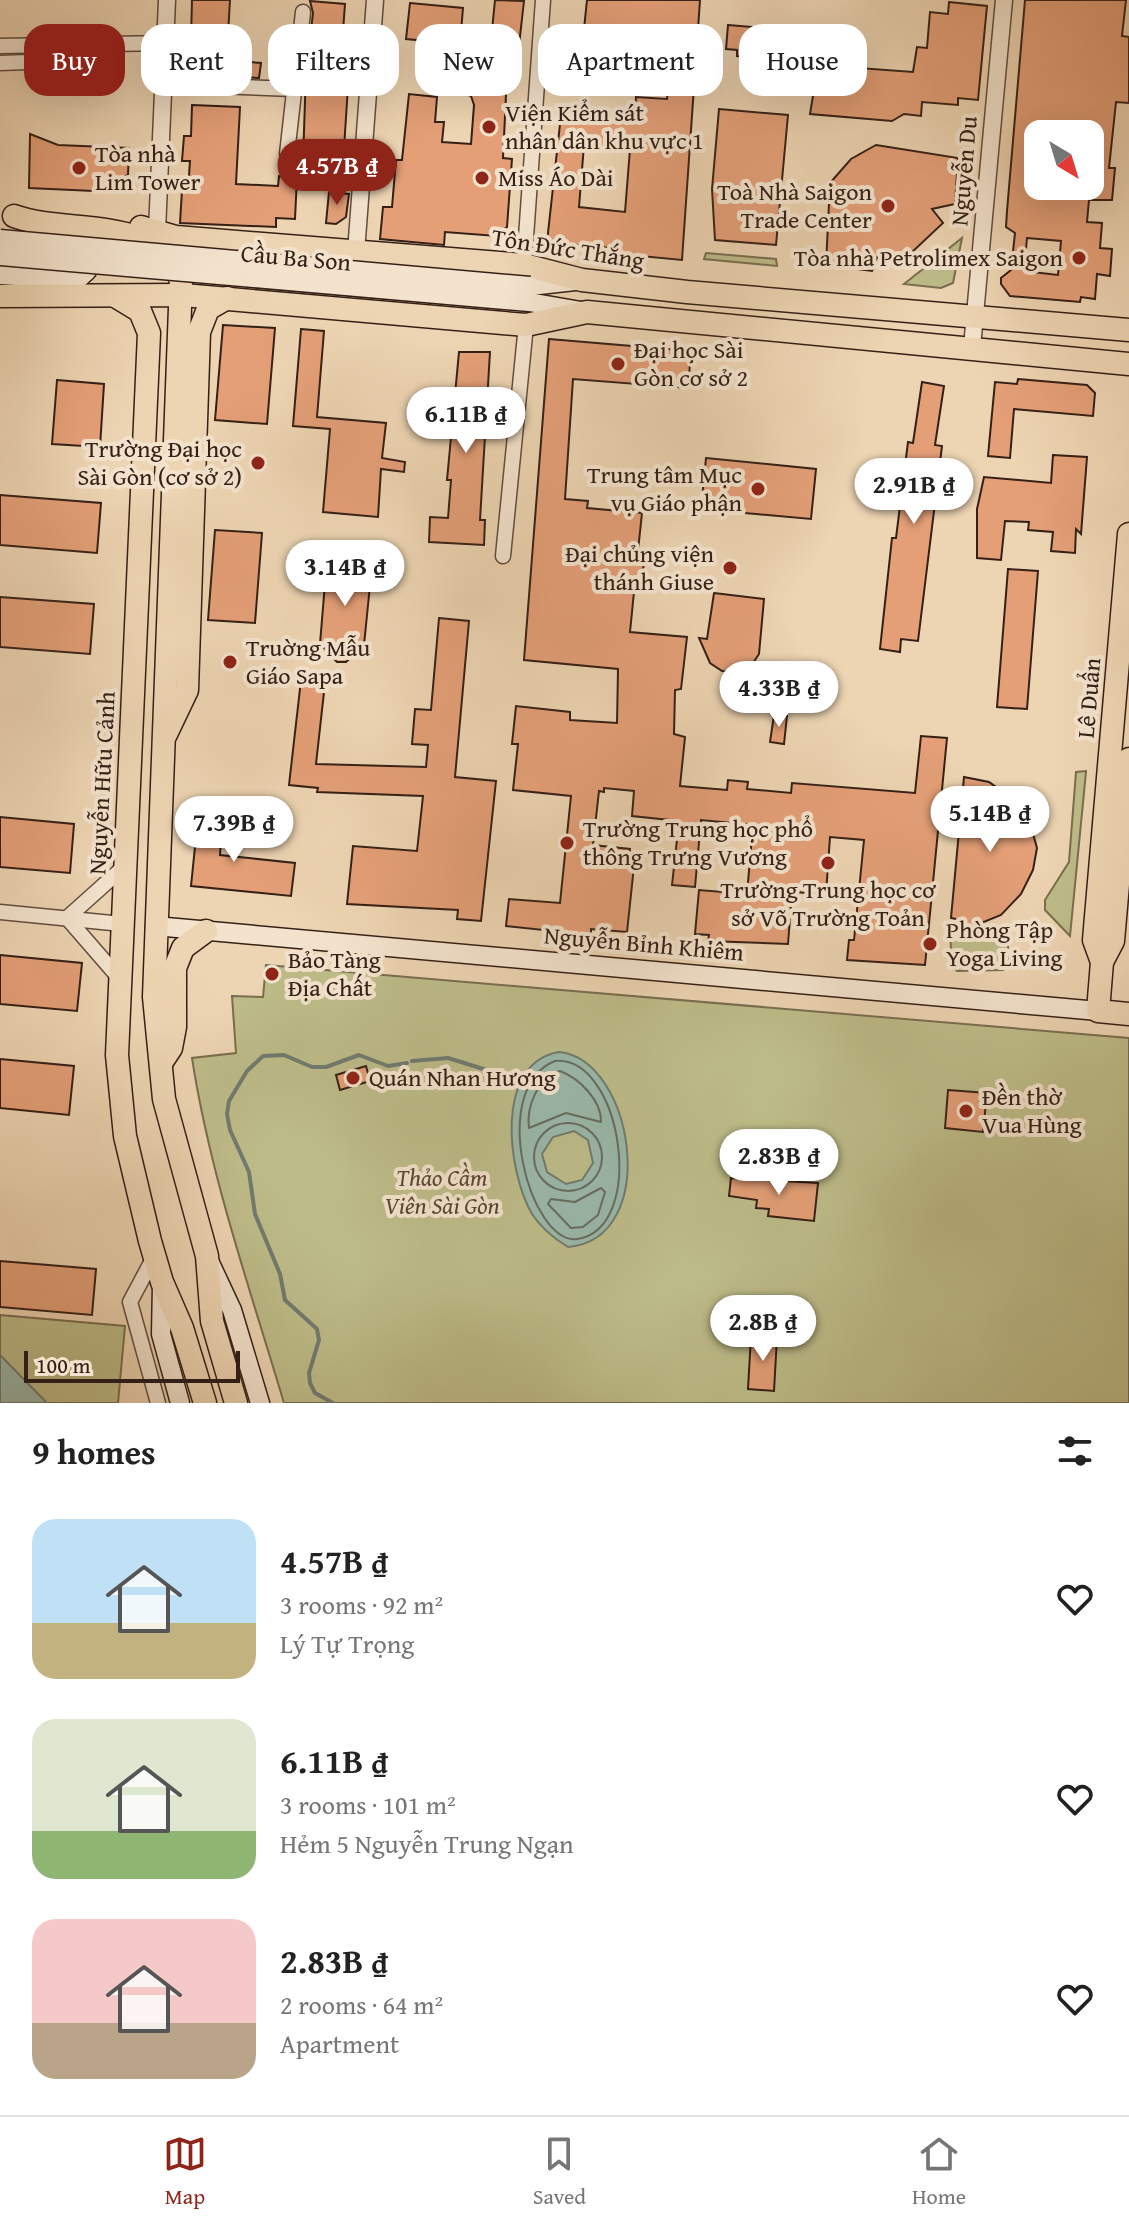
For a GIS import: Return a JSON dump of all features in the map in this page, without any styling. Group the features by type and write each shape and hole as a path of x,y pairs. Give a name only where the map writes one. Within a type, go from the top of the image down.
{"main road":[{"name":"Tôn Đức Thắng","path":"7,216 135,225 176,237 356,252 528,284 582,280 1129,330"},
{"path":"7,216 37,225 129,234 155,244 173,260 183,295 155,926 164,997 175,1027 171,1048 160,1064 172,1133 207,1256 232,1310 260,1403"},
{"path":"0,275 69,282 81,278 89,267 91,240 82,229"},
{"name":"Cầu Ba Son","path":"0,239 528,284 587,312"},
{"name":"Cầu Ba Son","path":"0,256 528,284"},
{"path":"0,296 183,295 526,325 587,312 1129,364"},
{"name":"Nguyễn Hữu Cảnh","path":"117,297 140,311 149,333 122,924 120,1094 125,1136 154,1257 182,1328 205,1403"},
{"path":"164,738 187,690 196,506 192,483 199,332 208,309 227,298"},
{"path":"894,340 895,311"},
{"path":"173,530 192,483"},
{"name":"Lê Duẩn","path":"1102,962 1094,940 1123,672 1129,534"},
{"name":"Lê Duẩn","path":"1098,1011 1102,962 1113,941 1129,759"},
{"path":"122,924 155,926"},
{"name":"Nguyễn Bỉnh Khiêm","path":"155,926 1129,1014"},
{"path":"164,997 183,948 206,931"},
{"path":"207,1256 212,1321 236,1403"},
{"name":"Nguyễn Hữu Cảnh","path":"162,1282 161,1334 180,1403"}],"street":[{"path":"166,24 167,0"},
{"path":"356,252 375,0"},
{"path":"528,284 543,0"},
{"name":"Nguyễn Du","path":"972,347 1004,0"},
{"path":"301,24 303,12"},
{"path":"0,46 24,46"},
{"path":"0,63 24,62"},
{"path":"157,231 163,96"},
{"path":"287,154 292,96"},
{"path":"503,556 526,325"},
{"path":"67,918 125,866"},
{"path":"0,912 122,924"},
{"path":"67,918 120,979"},
{"path":"154,1257 130,1302 158,1403"}],"green space":[{"path":"962,238 953,283 941,288 904,284"},
{"path":"706,253 776,259 777,266 704,259"},
{"path":"1086,771 1070,936 1045,910 1045,900 1069,862 1076,772"},
{"path":"1008,931 1008,960 1003,970 957,971 952,966 950,932 975,938"},
{"name":"Thảo Cầm Viên Sài Gòn","path":"266,965 1129,1038 1129,1403 284,1403 220,1189 192,1058 236,1053 232,996 263,997"},
{"path":"0,1315 125,1326 118,1403 0,1403"}],"water":[{"path":"559,1052 585,1062 605,1084 620,1115 627,1149 626,1184 617,1214 598,1237 568,1247 548,1233 532,1214 517,1173 512,1122 515,1097 524,1076 538,1060","holes":["574,1131 588,1140 593,1163 582,1180 566,1184 547,1172 542,1154 553,1137"]},
{"path":"0,1355 47,1403 0,1403"}],"building":[{"path":"192,0 230,0 229,24 191,24"},
{"path":"495,0 524,1 521,24 493,24"},
{"path":"587,0 700,0 698,24 585,24"},
{"path":"1025,0 1126,0 1122,36 1129,37 1129,103 1116,102 1109,168 1115,168 1112,200 1104,200 1104,120 1024,120 1024,200 1089,200 1087,222 1102,223 1100,248 1112,249 1110,276 1097,274 1095,299 1081,297 1080,302 1010,296 1001,284 1001,278 1011,270 1015,233 1006,227","holes":["1027,238 1061,241 1058,275 1024,271"]},
{"path":"310,1 345,4 344,24 312,24"},
{"path":"949,2 987,6 978,100 958,98 958,105 922,102 921,116 904,114 892,121 810,114 813,96 867,96 867,69 913,72 917,47 927,48 930,12 948,14"},
{"path":"410,3 463,8 462,24 415,24 415,40 406,39"},
{"path":"728,25 739,26 739,56 737,50 726,49"},
{"path":"252,62 261,63 259,78 252,78"},
{"path":"409,94 437,97 435,122 444,122 442,142 471,144 474,105 471,96 506,96 503,158 512,159 507,227 497,236 445,232 444,245 380,239 383,207 392,207 396,160 402,160"},
{"path":"305,96 347,96 343,164 303,161"},
{"path":"667,96 693,96 682,260 609,253 610,248 568,244 567,253 546,251 561,115 634,122 636,97 667,99","holes":["584,145 630,149 625,212 579,207"]},
{"path":"192,105 240,107 236,184 278,186 279,176 297,177 295,219 276,218 276,227 180,223 182,190 188,190 190,161 182,161 184,136 191,136"},
{"path":"719,109 788,115 776,245 715,240 712,189"},
{"name":"Tòa nhà Lim Tower","path":"30,134 58,145 129,148 128,175 94,191 29,188"},
{"name":"Toà Nhà Saigon Trade Center","path":"876,145 958,158 955,204 932,209 943,223 909,255 895,262 878,255 872,271 826,265 830,183 851,159"},
{"path":"329,192 349,194 346,217 336,224 326,223"},
{"path":"223,325 275,328 267,424 215,420"},
{"path":"301,329 324,331 317,417 386,423 382,458 405,462 404,472 381,469 378,517 323,512 330,429 293,426"},
{"path":"549,339 691,351 688,388 573,379 565,499 588,501 587,508 642,513 637,560 644,561 641,590 634,592 630,632 687,637 681,689 675,690 674,734 685,737 680,786 727,790 728,780 748,782 747,789 791,793 792,783 915,793 921,736 947,738 925,965 847,960 849,940 854,940 864,840 830,837 826,894 792,892 788,944 708,941 709,935 695,934 699,890 747,894 753,825 701,820 695,887 672,885 679,821 632,816 634,791 604,788 604,792 599,791 593,845 630,849 628,866 634,866 627,932 591,929 591,935 506,926 509,899 560,903 571,796 513,790 518,744 512,744 516,706 570,712 570,720 617,723 618,669 524,660"},
{"path":"459,352 490,352 480,520 485,520 484,545 429,542 430,517 448,518 451,480 447,480"},
{"path":"1018,379 1087,385 1095,393 1093,416 1014,409 1010,458 988,456 995,382 1017,384"},
{"path":"57,380 104,384 100,447 52,444"},
{"path":"922,382 944,386 935,445 942,446 918,641 901,639 900,652 880,649 892,538 896,538 908,442 913,443"},
{"path":"1053,455 1087,457 1081,534 1076,529 1075,553 1051,551 1053,532 1028,530 1029,522 1005,521 1001,560 977,558 977,509 984,477 1051,483"},
{"name":"Trung tâm Mục vụ Giáo phận","path":"706,458 816,469 811,519 701,509"},
{"path":"0,495 101,503 97,553 0,545"},
{"path":"215,530 262,533 255,623 208,620"},
{"path":"327,559 372,565 364,645 346,662 337,662 320,644"},
{"path":"1008,569 1038,571 1027,709 997,707"},
{"path":"714,593 764,599 759,654 751,666 738,672 722,671 710,663 699,638 707,639"},
{"path":"0,597 94,604 90,654 0,647"},
{"path":"439,618 469,621 455,777 496,781 481,921 457,919 458,910 347,904 353,846 417,851 423,796 317,792 318,788 289,785 301,680 325,683 316,764 426,767 428,745 412,744 415,709 431,710"},
{"path":"774,715 787,716 784,744 770,742"},
{"path":"964,777 989,782 1014,800 1030,823 1037,848 1033,870 1021,894 1001,915 974,926 960,924 961,920 951,918"},
{"path":"194,811 223,813 220,855 295,863 291,896 191,886 196,837 192,836"},
{"path":"0,817 74,824 70,873 0,867"},
{"path":"0,955 82,963 77,1011 0,1004"},
{"path":"0,1059 74,1066 69,1115 0,1108"},
{"name":"Quán Nhan Hương","path":"366,1066 370,1081 340,1090 336,1075"},
{"name":"Đền thờ Vua Hùng","path":"948,1090 987,1093 983,1132 945,1128"},
{"path":"731,1178 818,1183 814,1221 768,1216 769,1209 756,1208 757,1200 729,1196"},
{"path":"0,1261 96,1269 92,1315 0,1307"},
{"path":"751,1336 777,1337 774,1391 748,1389"}],"waterway":[{"path":"333,1403 315,1393 310,1383 309,1373 319,1340 317,1329 285,1300 280,1274 255,1214 249,1172 230,1130 227,1114 229,1101 247,1071 263,1056 284,1055 312,1067 326,1067 359,1055 388,1066 407,1063"},
{"path":"412,1061 448,1058 490,1071"}],"place":[{"name":"Viện Kiểm sát nhân dân khu vực 1","path":"489,127"},
{"name":"Tòa nhà Lim Tower","path":"79,168"},
{"name":"Miss Áo Dài","path":"482,178"},
{"name":"Toà Nhà Saigon Trade Center","path":"888,206"},
{"name":"Tòa nhà Petrolimex Saigon","path":"1079,258"},
{"name":"Đại học Sài Gòn cơ sở 2","path":"618,364"},
{"name":"Trường Đại học Sài Gòn (cơ sở 2)","path":"258,463"},
{"name":"Trung tâm Mục vụ Giáo phận","path":"758,489"},
{"name":"Đại chủng viện thánh Giuse","path":"730,568"},
{"name":"Truờng Mẫu Giáo Sapa","path":"230,662"},
{"name":"Trường Trung học phổ thông Trưng Vương","path":"567,843"},
{"name":"Trường Trung học cơ sở Võ Trường Toản","path":"828,863"},
{"name":"Phòng Tập Yoga Living","path":"930,944"},
{"name":"Bảo Tàng Địa Chất","path":"272,974"},
{"name":"Quán Nhan Hương","path":"353,1078"},
{"name":"Đền thờ Vua Hùng","path":"966,1111"}]}
